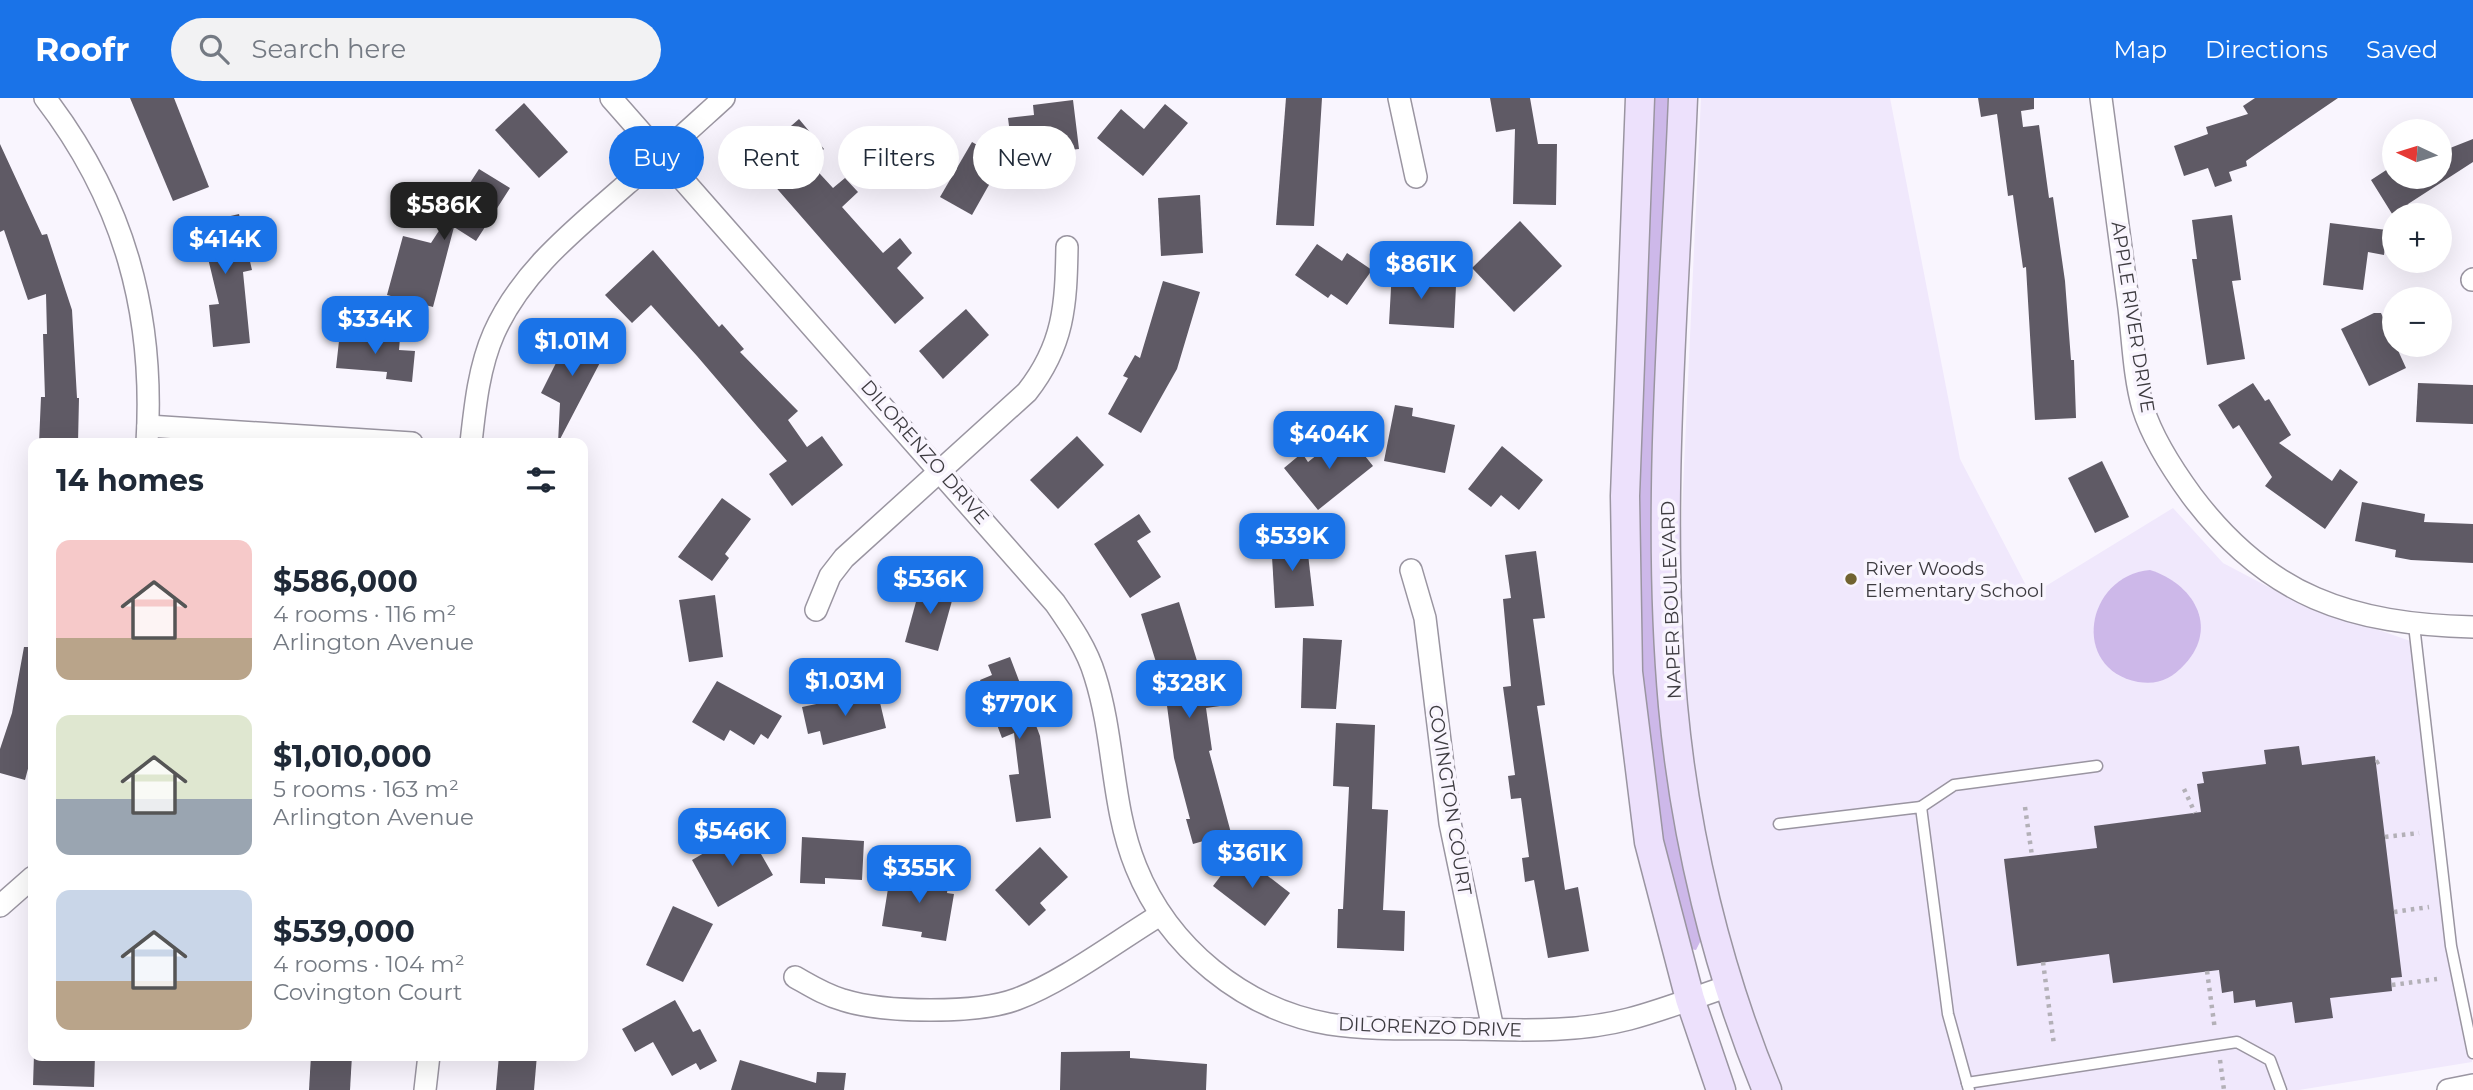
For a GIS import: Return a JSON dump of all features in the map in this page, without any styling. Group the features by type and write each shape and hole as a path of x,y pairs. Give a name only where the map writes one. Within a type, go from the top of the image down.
{"main road":[{"path":"1640,98 1625,496 1628,672 1649,842 1690,999 1721,1090"},
{"name":"NAPER BOULEVARD","path":"1683,98 1668,477 1673,706 1684,789 1729,986 1767,1090"}],"street":[{"path":"45,98 79,145 120,230 136,284 144,329 148,434 265,438"},
{"name":"DILORENZO DRIVE","path":"611,98 636,126"},
{"path":"693,126 724,98"},
{"path":"1399,98 1416,177"},
{"name":"APPLE RIVER DRIVE","path":"2101,98 2143,408 2171,467 2220,530 2249,558 2293,587 2350,612 2414,625 2473,627"},
{"path":"472,438 483,367 505,310 557,245 622,189"},
{"name":"DILORENZO DRIVE","path":"691,189 940,469 1055,603 1081,640 1096,677 1125,834 1136,868 1160,915 1185,947 1214,971 1246,993 1286,1011 1328,1024 1493,1029 1580,1028 1628,1019 1729,986"},
{"path":"816,610 830,576 844,558 1027,392 1045,369 1057,342 1063,317 1067,247"},
{"name":"COVINGTON COURT","path":"1412,570 1425,618 1450,823 1493,1029"},
{"path":"0,906 28,885"},
{"path":"795,977 821,993 870,1006 961,1009 992,1006 1018,999 1048,984 1160,915"},
{"path":"425,1090 428,1061"},
{"path":"2448,1090 2473,1085"}],"lane":[{"path":"2414,625 2451,946 2473,1053"},
{"path":"1779,824 1921,807 1954,785 2097,766"},
{"path":"1921,807 1948,1014 1968,1086 2238,1042 2270,1060 2281,1090"}],"path":[{"path":"2375,763 2383,759"},
{"path":"2184,789 2195,813"},
{"path":"2025,807 2032,856"},
{"path":"2385,837 2419,833"},
{"path":"2394,912 2428,906"},
{"path":"2043,962 2054,1045"},
{"path":"2392,985 2437,979"}],"shaded area":[{"path":"1651,98 1668,98 1653,535 1654,649 1662,727 1702,938 1696,950 1690,949 1660,837 1648,757 1634,582"},
{"name":"River Woods Elementary School","path":"1701,98 1890,98 1960,459 2031,595 2173,508 2223,563 2295,601 2419,644 2472,1062 2299,1090 1779,1090 1739,973 1712,870 1693,764 1682,659 1680,554"},
{"path":"2150,570 2165,576 2189,595 2200,621 2200,635 2195,650 2180,669 2164,680 2145,683 2116,674 2102,660 2095,642 2094,623 2100,605 2111,588 2128,576"}],"building":[{"path":"130,98 174,98 209,187 173,201"},
{"path":"1286,98 1322,98 1314,226 1276,225"},
{"path":"1490,98 1530,98 1538,144 1557,144 1556,205 1513,204 1515,129 1496,132"},
{"path":"1978,98 2034,98 2034,109 2021,111 2023,127 2039,125 2049,198 2053,197 2065,281 2071,360 2074,360 2076,418 2035,420 2026,267 2023,268 2013,195 2008,196 1997,114 1981,117"},
{"path":"2255,98 2338,98 2246,161 2247,166 2229,172 2232,181 2215,187 2208,168 2184,176 2174,146 2208,134 2206,127 2248,114 2243,106"},
{"path":"1073,100 1079,149 1076,149 1076,126 1009,126 1008,118 1034,115 1033,105"},
{"path":"524,103 568,152 539,178 495,130"},
{"path":"1165,104 1188,123 1143,176 1097,138 1121,109 1144,129"},
{"path":"799,119 805,126 791,126"},
{"path":"2473,139 2473,162 2452,176 2452,147"},
{"path":"973,143 973,189 987,189 972,215 940,197 945,189 959,189 959,164"},
{"path":"0,144 42,235 47,234 72,310 79,398 78,438 39,438 41,397 45,397 43,334 47,334 46,294 28,300 4,230 0,232"},
{"path":"479,169 510,188 476,241 454,227 433,307 387,295 403,236 431,243"},
{"path":"2382,173 2382,189 2431,189 2410,203 2385,203 2371,180"},
{"path":"824,178 833,188 838,184 838,189 855,189 858,192 842,207 883,253 900,238 912,253 897,268 924,298 895,324 777,189 824,189"},
{"path":"1200,195 1203,253 1161,256 1158,198"},
{"path":"239,214 252,270 243,272 250,343 213,347 209,305 219,304 206,250 190,254 184,227"},
{"path":"2232,215 2241,280 2232,281 2245,359 2207,365 2192,259 2197,259 2192,220"},
{"path":"1520,221 1562,266 1514,312 1472,268"},
{"path":"2330,223 2382,229 2382,255 2368,252 2363,290 2323,285"},
{"path":"1317,244 1342,261 1347,253 1372,270 1347,305 1331,294 1328,298 1295,275"},
{"path":"653,250 719,327 722,324 744,349 740,352 798,411 788,420 807,447 822,436 843,465 792,506 769,474 787,461 697,356 651,305 632,323 605,295"},
{"path":"1392,270 1426,272 1425,285 1456,286 1454,328 1389,324"},
{"path":"1163,281 1200,292 1177,369 1141,433 1108,414 1128,378 1123,376 1135,355 1140,358"},
{"path":"966,309 989,335 943,379 919,351"},
{"path":"2374,313 2381,313 2382,357 2401,357 2406,368 2369,386 2341,329"},
{"path":"340,332 400,338 399,350 415,351 412,382 386,379 387,372 336,368"},
{"path":"570,335 605,353 561,438 558,438 560,403 541,393"},
{"path":"2253,383 2265,401 2269,399 2291,435 2279,443 2332,481 2340,469 2358,482 2325,529 2265,486 2272,477 2239,425 2233,429 2218,405"},
{"path":"2418,383 2473,385 2473,424 2416,422"},
{"path":"1395,405 1413,408 1412,416 1455,425 1445,473 1384,461"},
{"path":"1346,432 1373,466 1318,510 1284,468 1302,453 1308,462"},
{"path":"1077,436 1104,465 1058,509 1030,480"},
{"path":"1502,446 1543,480 1519,510 1501,495 1491,507 1468,489"},
{"path":"2102,461 2129,517 2095,533 2068,478"},
{"path":"722,498 751,519 725,554 729,558 712,581 678,557"},
{"path":"2362,502 2425,514 2424,522 2473,524 2473,563 2411,560 2395,557 2396,550 2355,541"},
{"path":"1139,514 1151,532 1137,541 1161,577 1130,598 1094,544"},
{"path":"1306,537 1314,606 1275,608 1271,539"},
{"path":"1536,551 1545,618 1533,619 1545,705 1537,706 1565,890 1578,887 1589,951 1548,958 1534,880 1525,882 1522,858 1529,857 1521,798 1511,799 1508,776 1515,775 1503,687 1511,686 1503,599 1511,598 1505,555"},
{"path":"922,580 955,590 938,651 905,642"},
{"path":"715,595 723,657 689,662 679,600"},
{"path":"1179,602 1205,687 1224,685 1227,705 1206,708 1212,750 1209,751 1231,833 1193,844 1186,819 1190,819 1174,758 1165,691 1141,614"},
{"path":"1303,638 1342,640 1336,709 1301,708"},
{"path":"24,647 28,647 28,769 25,780 0,773 0,749 12,713"},
{"path":"1010,657 1040,736 1051,818 1016,822 1009,775 1019,774 1014,733 1002,738 980,680 992,675 988,665"},
{"path":"717,681 782,716 768,739 761,734 754,745 730,730 724,741 692,722"},
{"path":"864,694 865,697 878,694 886,728 823,745 820,731 808,734 802,707"},
{"path":"1336,723 1375,725 1372,809 1388,810 1383,910 1405,911 1404,951 1337,948 1338,909 1343,909 1349,787 1333,786"},
{"path":"2299,746 2302,765 2375,756 2402,977 2391,978 2392,991 2330,998 2333,1018 2295,1023 2292,1002 2256,1007 2255,1000 2234,1003 2233,991 2222,993 2219,970 2113,983 2109,954 2017,966 2004,859 2097,848 2094,826 2201,812 2197,784 2204,783 2202,772 2266,764 2264,750"},
{"path":"740,832 744,838 750,835 773,875 718,907 692,860"},
{"path":"802,837 864,841 862,880 825,878 825,884 800,883"},
{"path":"1040,847 1068,877 1040,903 1046,910 1029,926 995,890"},
{"path":"1238,853 1290,893 1265,926 1213,886"},
{"path":"891,870 949,879 947,893 954,894 946,941 921,937 922,932 882,926"},
{"path":"673,906 713,924 683,982 646,965"},
{"path":"675,1000 693,1032 700,1029 717,1061 700,1070 696,1063 672,1076 653,1042 635,1052 622,1029"},
{"path":"1130,1051 1130,1058 1207,1064 1206,1090 1060,1090 1061,1052"},
{"path":"740,1060 816,1083 817,1072 846,1073 844,1090 731,1090"},
{"path":"34,1061 95,1061 94,1087 33,1085"},
{"path":"311,1061 352,1061 350,1090 309,1090"},
{"path":"498,1061 536,1061 534,1090 496,1090"}],"place":[{"name":"River Woods Elementary School","path":"1851,579"}]}
